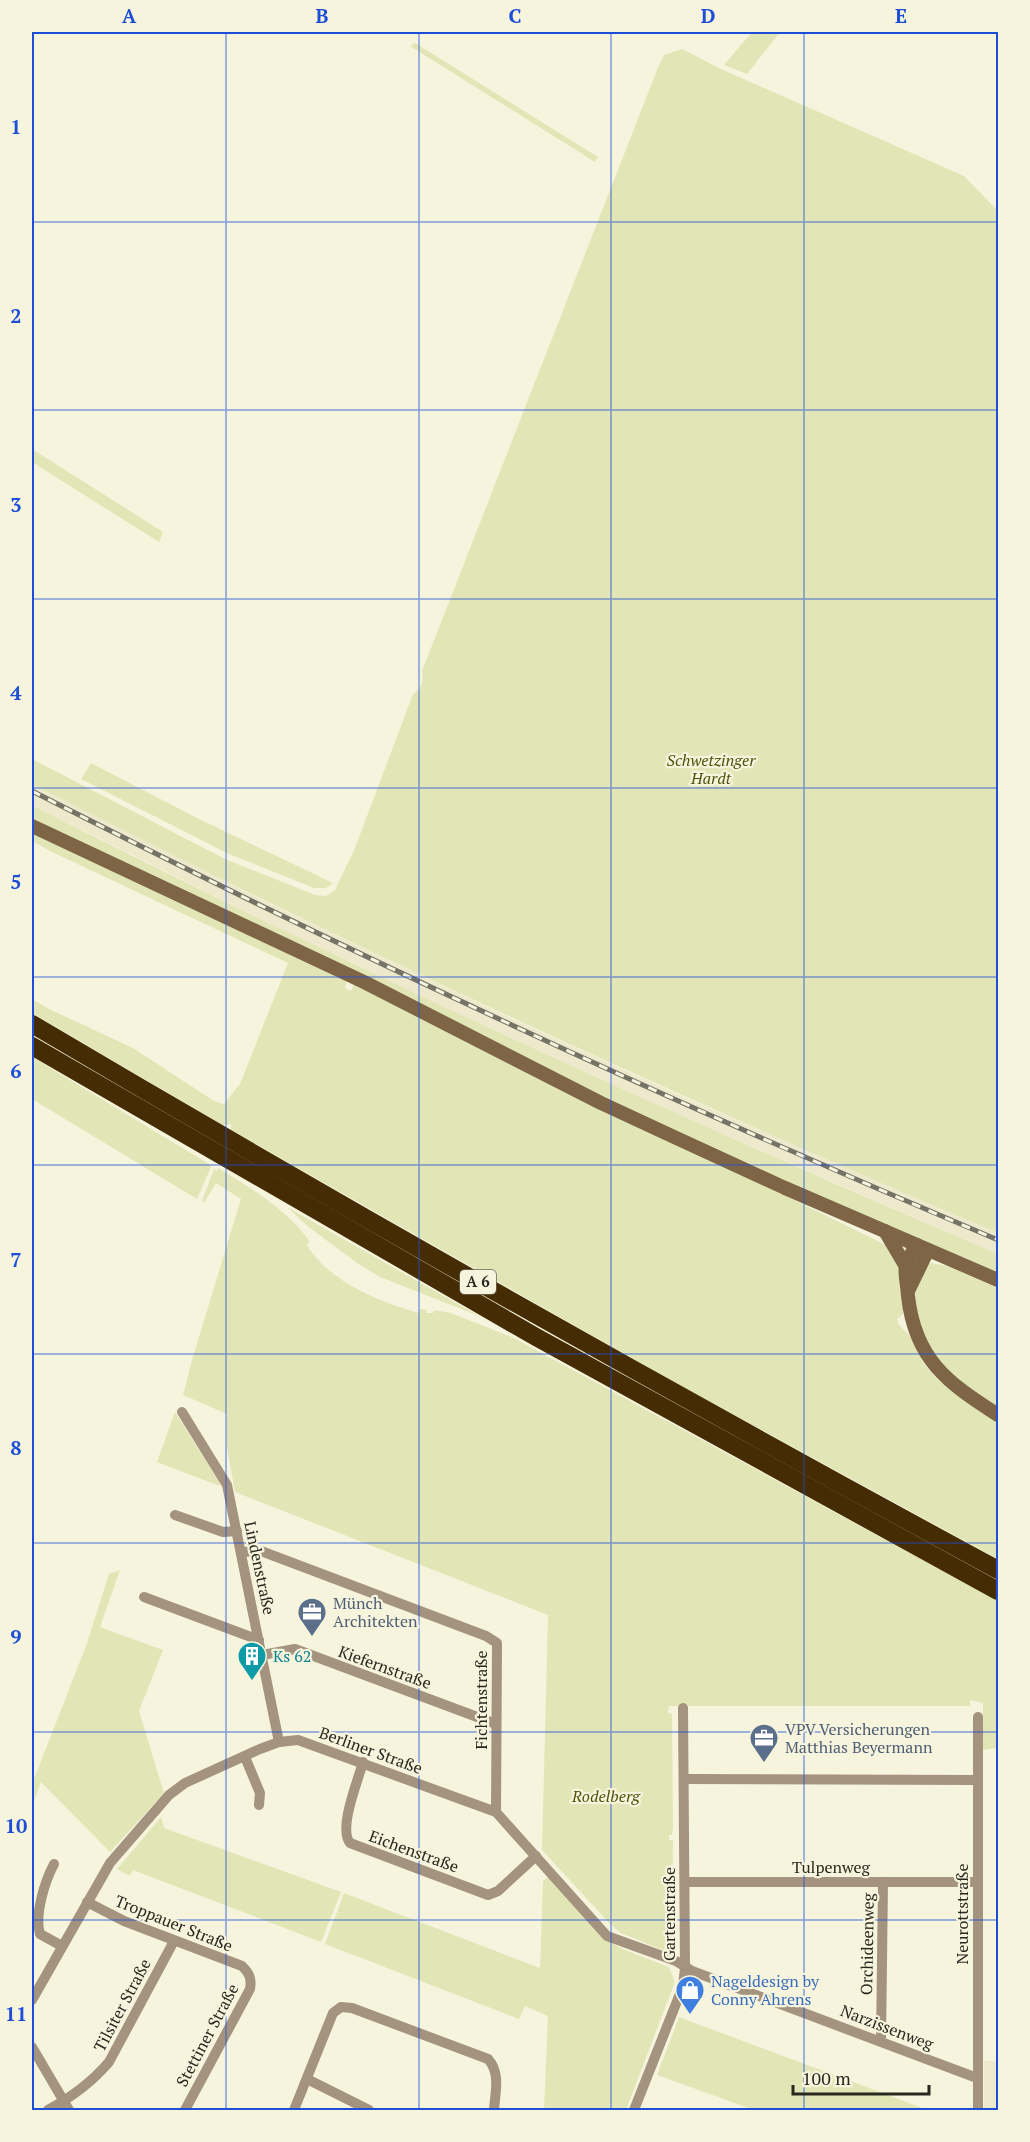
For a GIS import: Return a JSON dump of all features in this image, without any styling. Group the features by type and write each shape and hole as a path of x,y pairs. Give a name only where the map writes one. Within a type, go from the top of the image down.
{"highway":[{"name":"A 6","path":"32,1024 221,1146 536,1337 999,1590"},
{"name":"A 6","path":"32,1046 221,1146 999,1570"}],"main road":[{"path":"32,826 354,977 662,1132 999,1280"},
{"path":"885,1231 905,1265 914,1328 929,1360 959,1390 999,1415"},
{"path":"905,1265 922,1247"},
{"path":"908,1291 922,1247"}],"street":[{"name":"Lindenstraße","path":"182,1412 227,1485 279,1742"},
{"path":"175,1515 223,1532 237,1531"},
{"name":"Fichtenstraße","path":"241,1552 261,1551 486,1636 497,1643 496,1812"},
{"path":"144,1597 259,1640"},
{"name":"Kiefernstraße","path":"262,1655 295,1649 496,1724"},
{"name":"Gartenstraße","path":"634,2110 683,1986 685,1968 683,1708"},
{"name":"Neurottstraße","path":"978,1717 978,2110"},
{"name":"Berliner Straße","path":"32,2000 110,1863 169,1795 185,1783 245,1756 279,1742 298,1740 496,1812 608,1936 676,1961 685,1968"},
{"path":"245,1756 261,1793 259,1805"},
{"name":"Eichenstraße","path":"363,1762 345,1826 346,1837 350,1843 488,1895 498,1891 536,1856"},
{"path":"684,1779 977,1780"},
{"path":"54,1864 48,1876 36,1923 40,1934 62,1947"},
{"name":"Tulpenweg","path":"684,1882 978,1882"},
{"name":"Orchideenweg","path":"881,2041 883,1882"},
{"name":"Troppauer Straße","path":"87,1902 124,1921 242,1966 249,1973"},
{"name":"Tilsiter Straße","path":"48,2110 66,2106 109,2062 174,1941"},
{"name":"Narzissenweg","path":"685,1968 977,2078"},
{"name":"Stettiner Straße","path":"184,2110 250,1989 249,1973"},
{"path":"294,2110 333,2013 341,2007 352,2008 488,2059 495,2066 496,2074 494,2110"},
{"path":"32,2047 66,2106"},
{"path":"307,2079 369,2110"}],"shaded area":[{"path":"32,784 281,909 515,1020 677,1094 998,1233 998,1254 670,1111 347,962 32,805"},
{"path":"984,2061 998,2061 998,2110 984,2110"}],"green space":[{"path":"752,32 780,32 747,74 724,65"},
{"path":"415,43 598,157 595,162 410,46"},
{"name":"Schwetzinger Hardt","path":"682,49 721,69 964,176 998,211 998,1233 632,1073 390,961 32,784 32,759 225,859 315,895 326,896 335,890 355,848 413,694 422,684 422,671 657,70 664,55"},
{"path":"32,449 163,532 159,542 32,462"},
{"path":"91,763 197,818 333,883 326,888 314,888 229,854 81,779"},
{"path":"32,805 270,924 511,1038 754,1148 998,1254 998,1272 712,1150 32,821"},
{"path":"32,831 347,981 345,988 351,991 354,984 886,1245 898,1264 900,1276 903,1314 897,1319 899,1325 909,1335 924,1364 936,1378 968,1403 998,1421 998,1559 674,1382 231,1130 231,1124 223,1125 32,1013 32,999 133,1048 214,1101 224,1104 240,1084 288,963 52,852 32,841"},
{"path":"32,1057 209,1164 211,1167 197,1199 32,1099"},
{"name":"Rodelberg","path":"218,1168 280,1210 310,1242 307,1245 316,1258 356,1288 388,1303 419,1313 420,1309 427,1310 426,1313 433,1313 434,1310 451,1313 514,1338 998,1601 998,1748 983,1750 983,1703 970,1700 970,1706 669,1706 668,1713 672,1714 673,1827 669,1840 673,1840 672,1904 667,1904 667,1912 674,1912 674,1942 663,1950 621,1933 542,1850 548,1615 235,1492 227,1448 227,1414 183,1395 241,1199 216,1183 204,1203 202,1201 214,1169 217,1171"},
{"path":"287,1207 479,1316 380,1277 310,1228"},
{"path":"932,1263 952,1267 998,1287 998,1408 971,1390 947,1369 936,1357 921,1329 915,1299 916,1285 927,1265"},
{"path":"175,1412 218,1480 220,1486 157,1462"},
{"path":"120,1570 100,1627 163,1650 139,1711 164,1793 110,1852 41,1782 32,1806 32,1784 86,1646 109,1574"},
{"path":"161,1817 164,1828 341,1892 321,1942 133,1870 130,1876 117,1869"},
{"path":"548,1877 606,1940 669,1967 675,1982 626,2110 544,2110 548,2016 525,2006 519,2019 325,1944 344,1893 540,1968 543,1881"},
{"path":"679,2017 928,2110 754,2110 657,2075"}],"railway":[{"path":"32,791 270,910 511,1025 998,1240"}],"place":[{"name":"Münch Architekten","path":"312,1638"},
{"name":"Ks 62","path":"252,1682"},
{"name":"VPV Versicherungen Matthias Beyermann","path":"764,1764"},
{"name":"Nageldesign by Conny Ahrens","path":"690,2016"}]}
